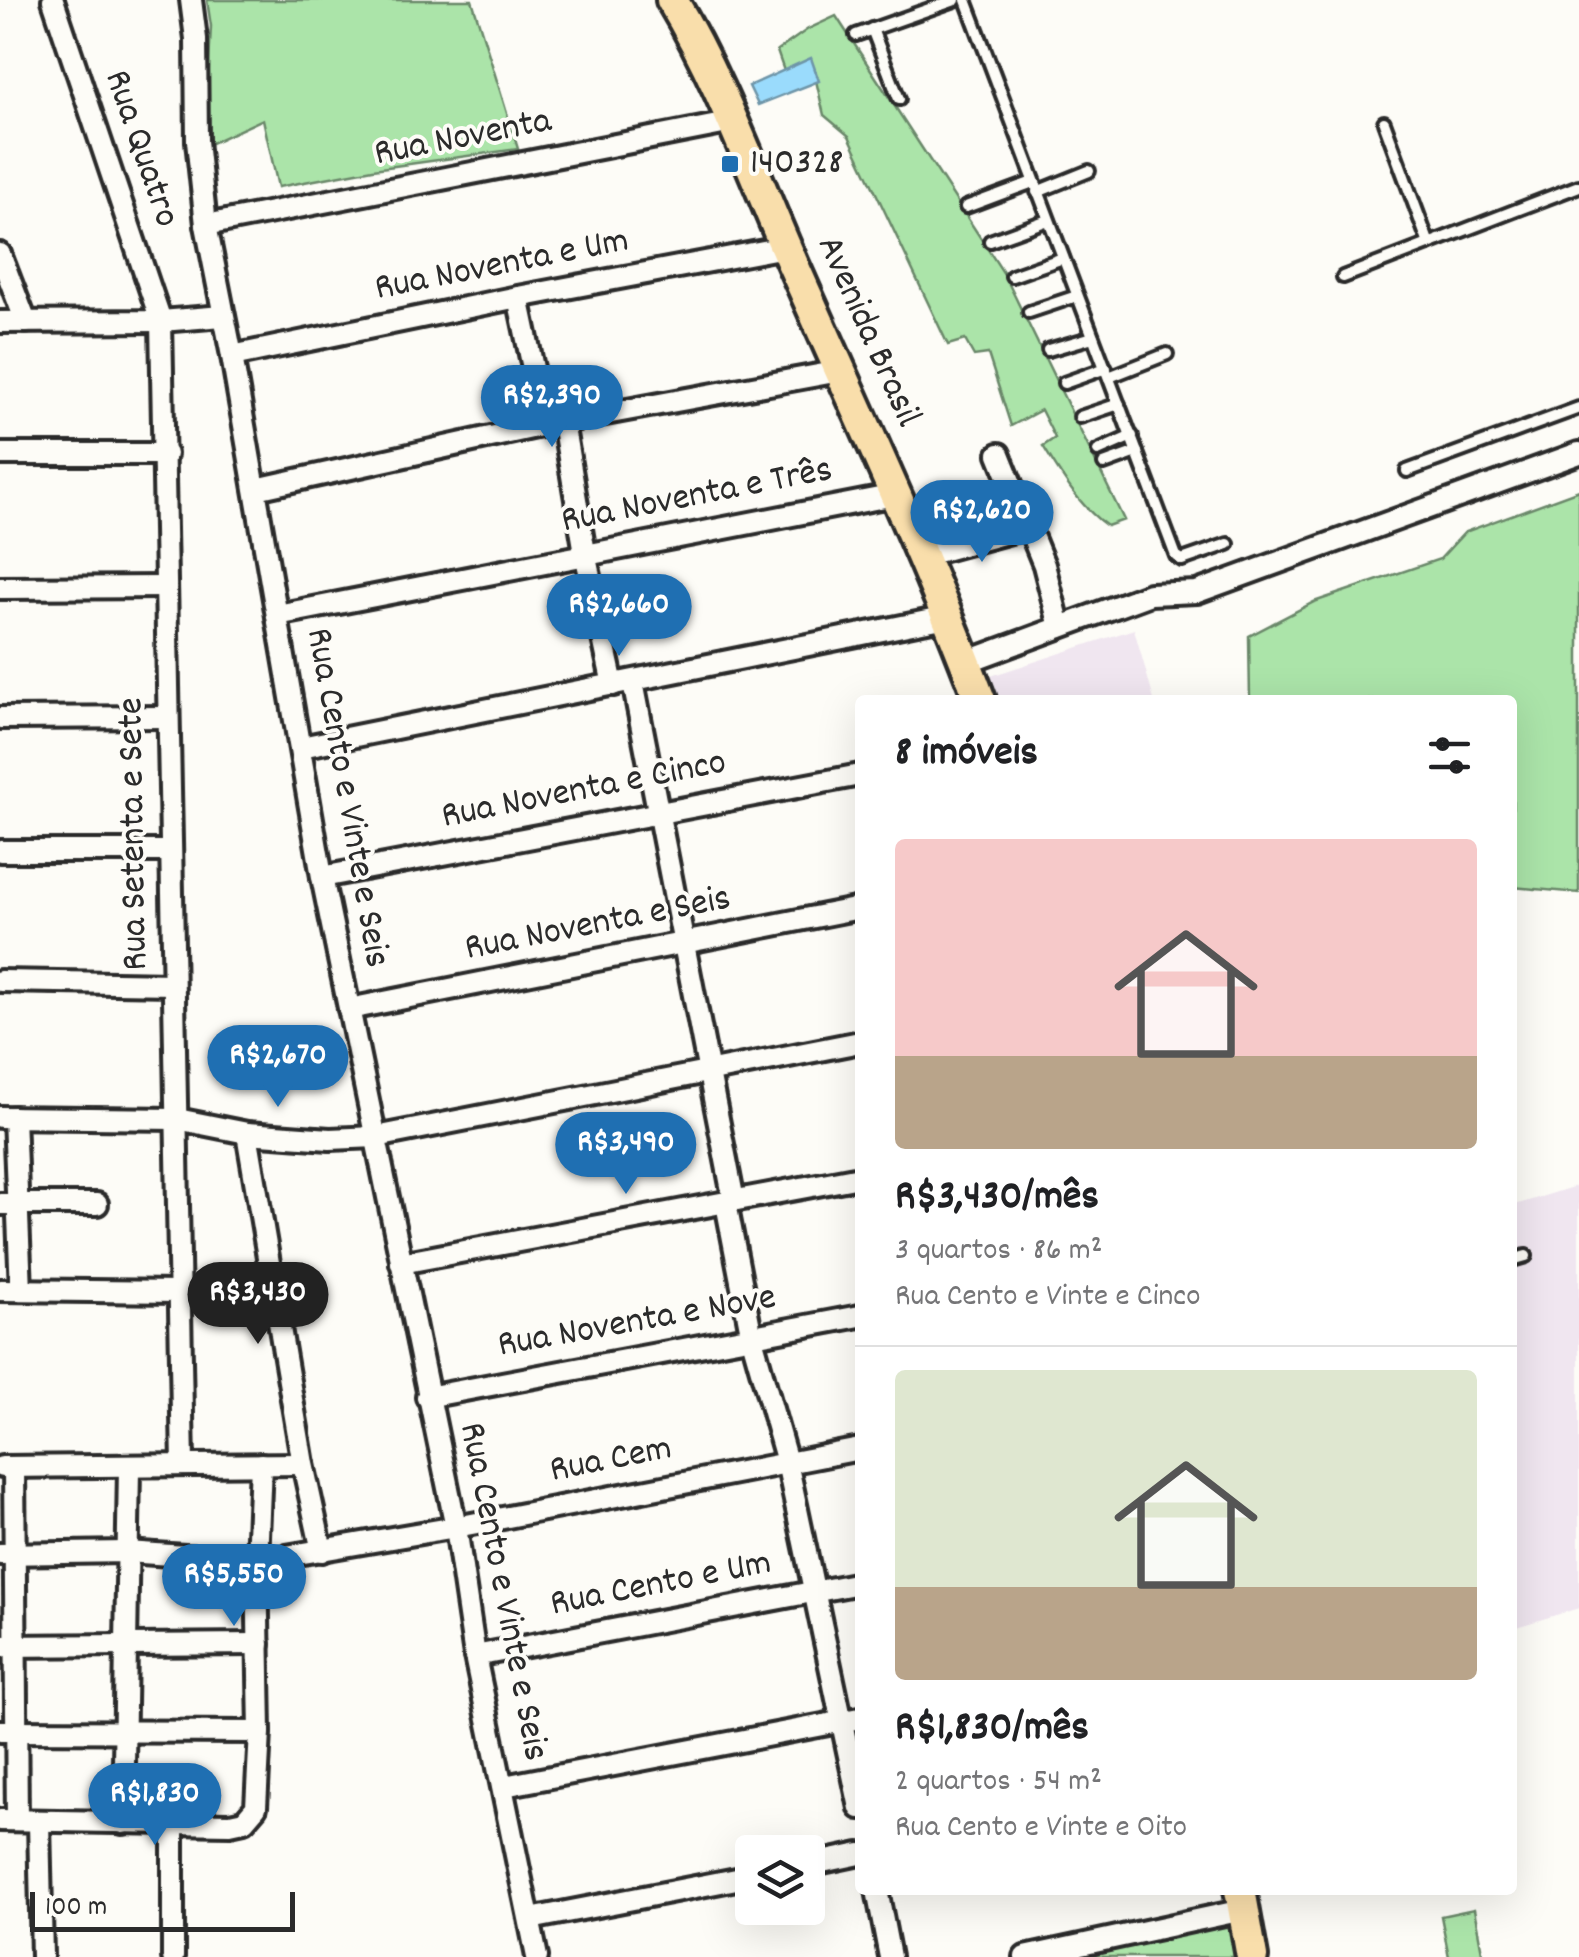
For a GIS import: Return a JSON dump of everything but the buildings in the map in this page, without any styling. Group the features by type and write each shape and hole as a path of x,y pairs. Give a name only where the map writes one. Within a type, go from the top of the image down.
{"main road":[{"name":"Avenida Brasil","path":"672,0 733,122 922,556 978,695"},
{"path":"1241,1900 1252,1957"}],"street":[{"name":"Rua Quatro","path":"53,0 161,321"},
{"name":"Rua Cento e Vinte e Seis","path":"191,0 206,225 256,488 322,877 456,1527 474,1656 537,1957"},
{"name":"Rua Noventa","path":"206,225 733,122"},
{"name":"Rua Noventa e Um","path":"232,356 785,247"},
{"path":"0,254 26,322"},
{"path":"518,297 656,812 709,1072 752,1338 851,1720 855,1759"},
{"path":"0,322 161,321 224,316"},
{"name":"Rua Setenta e Sete","path":"161,321 183,1465"},
{"path":"256,488 554,424 840,371"},
{"path":"966,662 1150,594 1197,592 1579,453"},
{"path":"0,454 166,454"},
{"path":"999,454 1044,566 1060,627"},
{"name":"Rua Noventa e Três","path":"277,615 894,496"},
{"path":"922,556 1029,527"},
{"path":"0,588 166,587"},
{"path":"301,747 947,617"},
{"path":"0,718 168,717"},
{"name":"Rua Noventa e Cinco","path":"322,877 855,775"},
{"path":"0,851 170,851"},
{"name":"Rua Noventa e Seis","path":"349,1009 855,909"},
{"path":"0,981 173,984"},
{"path":"179,1292 11,1290 7,1117 177,1119 247,1133 376,1137 855,1043"},
{"path":"247,1133 303,1464 322,1551"},
{"path":"400,1264 855,1177"},
{"path":"9,1204 97,1204"},
{"name":"Rua Noventa e Nove","path":"427,1396 855,1317"},
{"name":"Rua Cem","path":"7,1554 127,1552 257,1561 855,1450"},
{"path":"262,1464 257,1561 260,1732 256,1808 244,1821 230,1824 8,1820 7,1467 130,1468 183,1465 262,1464 303,1464"},
{"path":"123,1823 130,1468"},
{"name":"Rua Cento e Um","path":"474,1656 855,1584"},
{"path":"8,1646 259,1644"},
{"path":"504,1786 851,1720"},
{"path":"8,1731 260,1732"},
{"path":"38,1822 42,1957"},
{"path":"173,1824 173,1957"},
{"path":"825,1861 855,1855"},
{"path":"530,1919 735,1879"},
{"path":"878,1895 890,1957"},
{"path":"1025,1957 1241,1900"}],"lane":[{"path":"856,35 955,0"},
{"path":"966,0 1176,556 1182,560 1228,544"},
{"path":"872,29 899,99"},
{"path":"1384,122 1429,244"},
{"path":"966,207 1088,171"},
{"path":"1343,276 1579,186"},
{"path":"990,241 1048,220"},
{"path":"1012,276 1063,258"},
{"path":"1029,312 1077,296"},
{"path":"1048,350 1093,336"},
{"path":"1064,383 1167,354"},
{"path":"1080,418 1120,404"},
{"path":"1407,470 1579,408"},
{"path":"1098,451 1132,436"},
{"path":"1104,464 1138,452"},
{"path":"1517,1259 1526,1256"}],"shaded area":[{"path":"1134,629 1153,695 993,695 988,677"},
{"path":"1579,1185 1579,1608 1517,1627 1517,1204"}],"green space":[{"path":"207,0 472,0 518,149 278,187 263,119 205,146 211,26"},
{"path":"836,16 1004,274 1124,520 1107,526 1071,489 1043,446 1055,438 1041,410 1011,426 988,354 974,356 965,340 948,345 849,136 824,115 811,59 784,71 777,51 808,29"},
{"path":"1579,490 1579,893 1517,887 1517,695 1250,695 1249,636 1314,602 1440,559 1465,532"},
{"path":"1474,1909 1483,1957 1449,1957 1441,1916"},
{"path":"1230,1919 1237,1957 1057,1957"}],"water":[{"path":"811,58 819,81 758,105 749,86"}],"place":[{"name":"140328","path":"730,164"}]}
